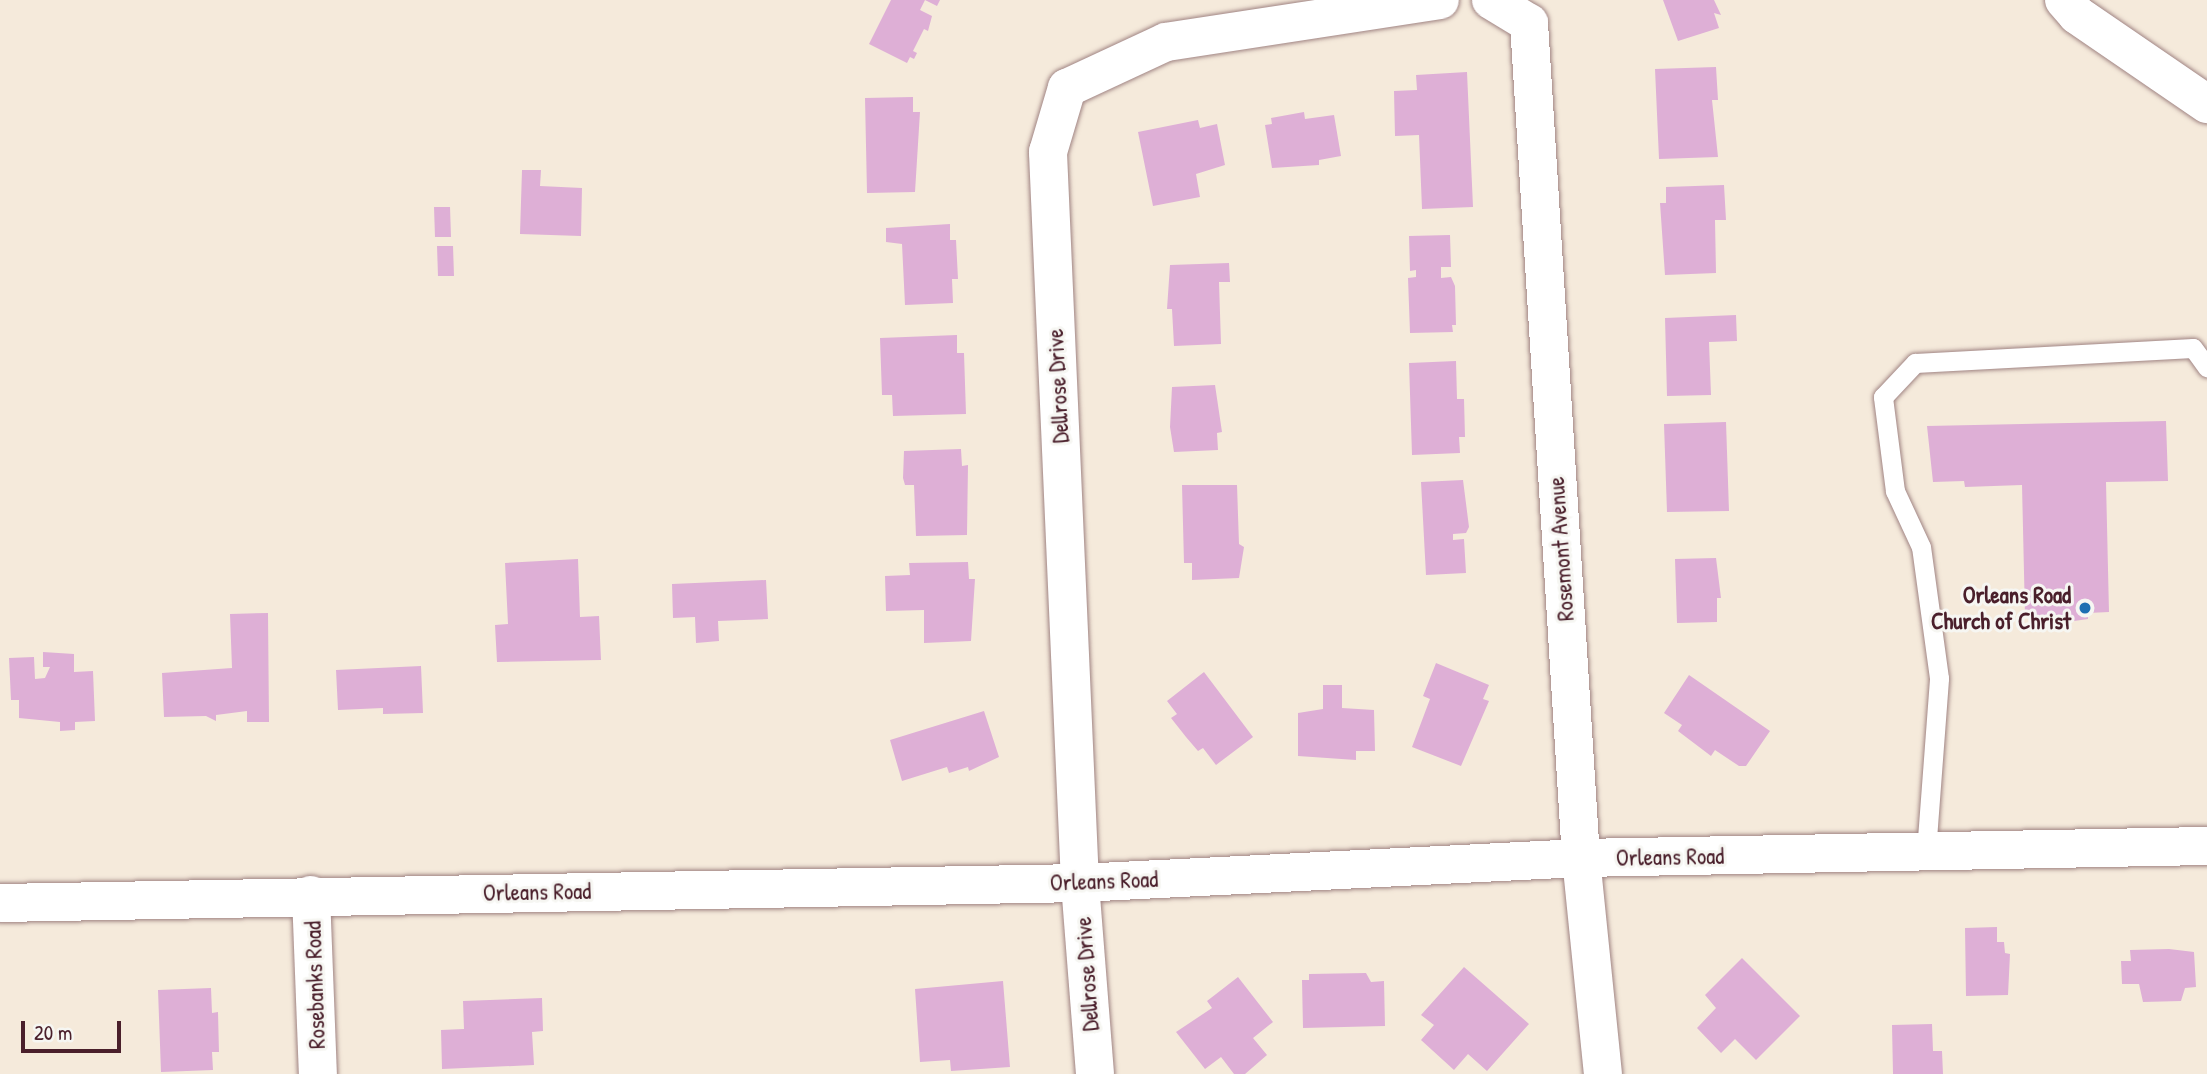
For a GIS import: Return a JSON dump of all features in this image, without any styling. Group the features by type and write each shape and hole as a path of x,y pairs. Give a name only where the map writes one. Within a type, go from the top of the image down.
{"street":[{"name":"Dellrose Drive","path":"1095,1074 1080,883 1048,152 1067,88 1166,42 1440,0"},
{"name":"Rosemont Avenue","path":"1492,0 1529,23 1581,858 1603,1074"},
{"path":"2064,0 2077,15 2207,104"},
{"name":"Orleans Road","path":"0,904 311,895 1080,883 1581,858 2207,846"},
{"name":"Rosebanks Road","path":"311,895 318,1074"}],"lane":[{"path":"1926,852 1938,678 1921,547 1895,491 1882,397 1915,363 2193,348 2207,368"}],"building":[{"path":"891,0 925,0 920,10 932,16 928,31 924,29 913,51 917,53 914,59 910,57 907,63 869,44"},
{"path":"925,0 940,0 937,6"},
{"path":"1663,0 1714,0 1721,15 1714,13 1719,28 1678,41"},
{"path":"1716,67 1718,100 1712,100 1718,157 1659,159 1655,69"},
{"path":"1467,72 1473,207 1422,209 1419,135 1395,136 1394,91 1417,90 1416,75"},
{"path":"913,97 913,112 920,112 915,192 867,193 865,98"},
{"path":"1304,112 1305,119 1334,115 1341,156 1319,160 1319,165 1272,168 1265,125 1272,124 1271,118"},
{"path":"1198,120 1200,128 1217,124 1225,165 1196,174 1200,197 1153,206 1138,132"},
{"path":"522,170 541,170 540,186 582,188 581,236 520,234"},
{"path":"1724,185 1726,220 1715,220 1716,273 1665,275 1660,203 1666,203 1666,187"},
{"path":"434,207 450,207 451,237 435,237"},
{"path":"950,224 950,240 956,240 958,279 952,279 953,303 905,305 902,244 886,242 886,228"},
{"path":"1450,235 1451,267 1441,267 1441,278 1451,277 1455,286 1456,325 1452,325 1453,332 1410,333 1408,278 1416,277 1416,270 1410,271 1409,236"},
{"path":"437,246 453,246 454,276 438,276"},
{"path":"1229,263 1230,282 1219,282 1221,344 1174,346 1172,309 1167,309 1170,265"},
{"path":"1736,315 1737,341 1709,342 1711,395 1667,396 1665,318"},
{"path":"957,335 957,353 964,353 966,414 893,416 892,395 882,395 880,338"},
{"path":"1456,361 1457,399 1464,399 1465,437 1459,437 1460,453 1412,455 1409,363"},
{"path":"1215,385 1222,432 1217,433 1218,450 1174,452 1170,427 1172,387"},
{"path":"2166,421 2168,481 2106,482 2109,612 2088,613 2088,619 2067,622 2048,621 2048,616 2025,616 2022,485 1965,487 1964,481 1933,482 1927,426"},
{"path":"1726,422 1729,511 1667,512 1664,424"},
{"path":"961,449 962,466 968,465 967,535 916,536 914,485 905,485 904,451"},
{"path":"1463,480 1469,527 1466,533 1453,534 1453,540 1464,539 1466,573 1426,575 1421,482"},
{"path":"1182,485 1237,485 1239,544 1244,547 1239,578 1192,580 1192,563 1184,563"},
{"path":"1716,558 1721,598 1717,598 1717,622 1677,623 1675,559"},
{"path":"578,559 580,617 599,616 601,660 497,662 495,625 508,624 505,563"},
{"path":"968,562 969,579 975,579 971,641 924,643 924,610 886,611 885,576 910,575 909,563"},
{"path":"766,580 768,619 718,621 719,641 696,643 695,617 673,618 672,584"},
{"path":"268,613 269,722 247,722 247,711 216,715 216,721 206,716 164,717 162,673 232,668 230,614"},
{"path":"43,652 74,654 74,672 93,671 95,721 75,722 75,730 60,731 60,722 19,718 19,700 11,700 9,658 34,657 35,679 45,678 50,667 43,667"},
{"path":"1436,663 1489,685 1483,699 1489,701 1461,766 1412,747 1430,699 1423,696"},
{"path":"421,666 423,713 383,714 383,708 338,710 336,670"},
{"path":"1204,672 1253,737 1216,765 1203,748 1198,751 1171,718 1177,714 1167,701"},
{"path":"1689,675 1770,731 1746,766 1739,766 1715,750 1711,756 1678,731 1682,725 1664,713"},
{"path":"1323,685 1342,685 1342,708 1374,710 1375,751 1356,751 1356,760 1298,756 1298,713 1323,709"},
{"path":"984,711 999,757 969,771 968,767 949,773 947,767 902,781 890,740"},
{"path":"1997,927 1997,942 2004,942 2005,953 2010,954 2008,995 1966,996 1965,928"},
{"path":"2169,949 2194,952 2196,987 2185,988 2181,1001 2143,1002 2139,984 2122,984 2121,961 2131,961 2130,950"},
{"path":"1742,958 1800,1016 1756,1060 1735,1039 1721,1053 1697,1028 1716,1008 1705,995"},
{"path":"1464,967 1529,1024 1487,1071 1468,1054 1454,1070 1421,1040 1434,1025 1421,1015"},
{"path":"1366,973 1371,982 1384,981 1385,1026 1303,1028 1302,980 1309,980 1309,974"},
{"path":"1238,977 1273,1022 1253,1038 1267,1055 1245,1074 1234,1074 1221,1057 1205,1069 1176,1032 1212,1008 1207,1001"},
{"path":"1003,981 1010,1067 951,1071 950,1060 920,1062 915,989"},
{"path":"211,988 212,1013 218,1012 219,1052 212,1052 213,1070 161,1072 158,990"},
{"path":"542,998 543,1031 532,1032 534,1065 442,1069 441,1030 464,1029 463,1001"},
{"path":"1932,1024 1933,1051 1942,1051 1943,1074 1893,1074 1892,1025"}],"place":[{"name":"Orleans Road Church of Christ","path":"2085,608"}]}
